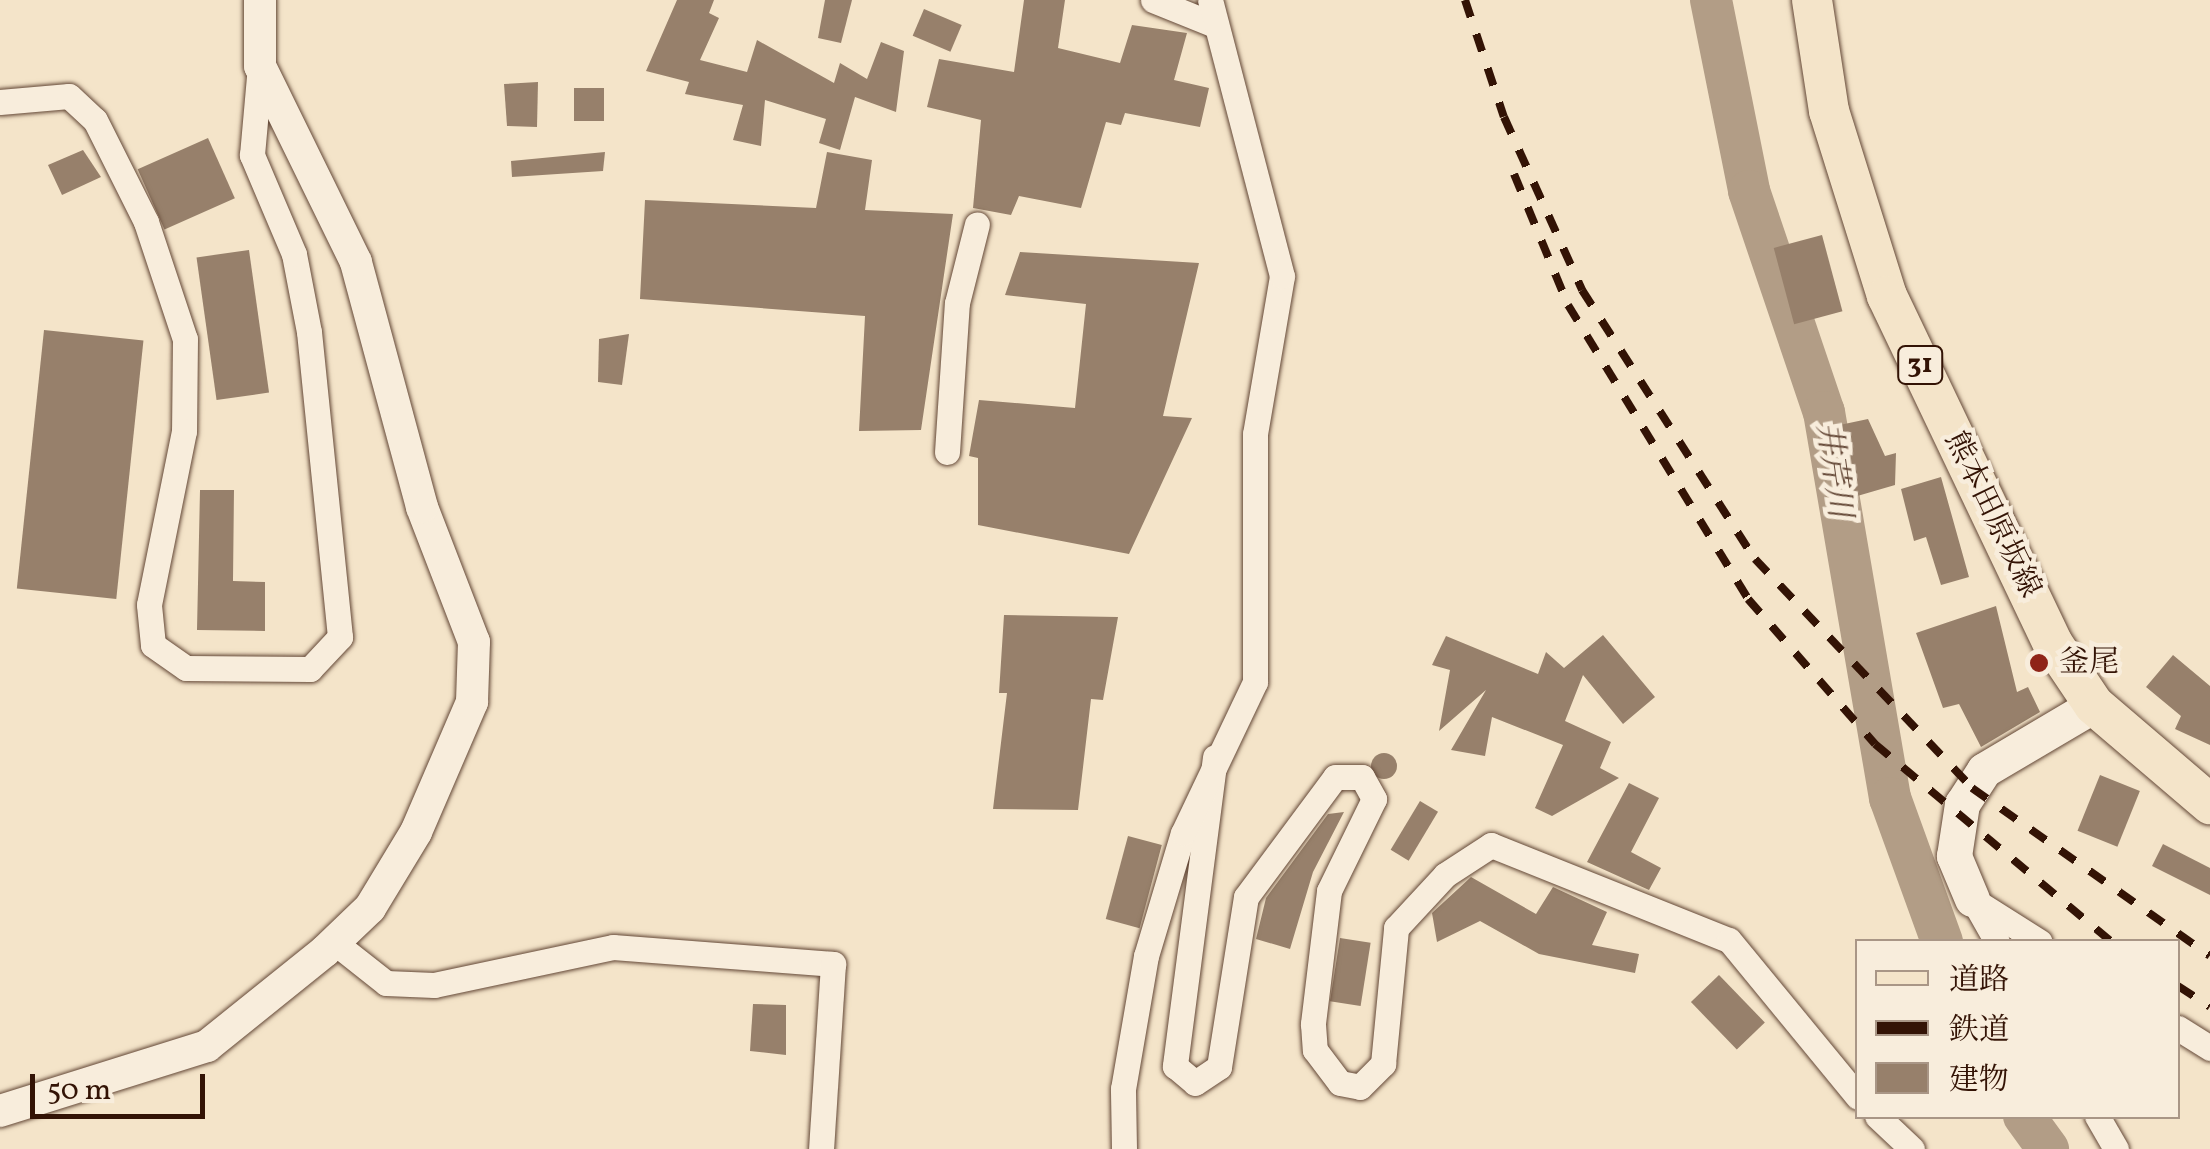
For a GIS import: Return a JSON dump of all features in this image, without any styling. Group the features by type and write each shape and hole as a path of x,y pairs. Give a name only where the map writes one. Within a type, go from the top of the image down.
{"main road":[{"name":"熊本田原坂線","path":"1812,0 1828,111 1887,296 2053,644 2094,705 2207,796"},
{"path":"1972,899 1954,856 1962,804 1984,770 2094,705"}],"street":[{"path":"0,102 69,96 95,120 146,222 185,338 184,431 148,606 153,646 186,668 310,669 332,656 340,637 309,332 294,254 252,154 260,66 260,0"},
{"path":"1124,1149 1146,956 1216,757 1255,682 1255,434 1282,276 1211,12 1153,0"},
{"path":"0,1111 207,1046 334,942 370,908 416,832 478,670 356,262 260,66"},
{"path":"947,452 957,303 977,224"},
{"path":"1216,757 1174,1066 1195,1082 1219,1067 1246,897 1335,777 1362,777 1374,798 1329,891 1313,1024 1315,1050 1340,1084 1360,1087 1383,1064 1396,928 1444,875 1491,845 1729,940 1855,1093"},
{"path":"1972,899 1995,939"},
{"path":"1972,899 2035,939"},
{"path":"334,942 386,983 434,985 614,947 832,964 822,1149"},
{"path":"2180,1029 2210,1048"},
{"path":"1879,1119 1912,1149"},
{"path":"2098,1119 2116,1149"}],"building":[{"path":"677,0 714,0 709,13 719,18 700,60 747,72 757,40 834,83 840,63 867,79 881,42 904,51 896,112 855,97 840,150 819,143 826,119 765,100 761,146 733,140 743,105 685,94 689,82 646,71"},
{"path":"825,0 852,0 841,43 818,38"},
{"path":"1024,0 1065,0 1058,48 1120,63 1132,25 1187,33 1174,80 1209,88 1200,127 1125,113 1121,125 1106,122 1081,208 1019,196 1011,215 973,208 981,120 927,107 939,59 1014,72"},
{"path":"924,9 962,25 950,52 913,36"},
{"path":"538,82 537,127 507,126 504,84"},
{"path":"574,88 604,88 604,121 574,121"},
{"path":"208,138 235,198 165,230 138,169"},
{"path":"83,150 101,177 62,195 48,165"},
{"path":"605,152 603,171 512,177 511,161"},
{"path":"827,152 872,160 865,210 953,214 921,430 859,431 865,316 640,299 645,200 816,208"},
{"path":"1822,235 1842,311 1794,324 1774,248"},
{"path":"249,250 269,393 217,400 197,257"},
{"path":"1020,252 1199,263 1163,416 1192,418 1129,554 978,525 978,458 969,456 979,400 1075,408 1086,304 1005,295"},
{"path":"44,330 143,340 116,599 17,589"},
{"path":"629,334 622,385 598,382 599,339"},
{"path":"1868,419 1885,456 1896,453 1895,485 1847,499 1838,456 1826,462 1816,430"},
{"path":"1941,477 1969,577 1941,585 1926,537 1914,541 1901,489"},
{"path":"200,490 234,490 233,581 265,582 265,631 197,630"},
{"path":"1996,606 2017,692 2028,687 2040,712 1981,747 1959,704 1943,708 1916,633"},
{"path":"1004,615 1118,617 1103,700 1091,699 1078,810 993,809 1007,693 999,693"},
{"path":"1603,635 1655,697 1623,724 1583,675 1565,721 1611,742 1600,768 1619,778 1552,816 1535,808 1563,745 1492,717 1485,756 1451,750 1486,690 1439,731 1450,670 1432,665 1446,636 1538,674 1546,652 1564,668"},
{"path":"2173,655 2210,686 2210,745 2175,729 2181,716 2146,687"},
{"path":"1384,753 1393,757 1397,766 1393,775 1384,779 1375,775 1371,766 1375,757"},
{"path":"2100,775 2140,791 2117,847 2078,831"},
{"path":"1629,783 1659,798 1631,852 1661,868 1649,890 1587,862"},
{"path":"1420,801 1438,812 1409,861 1391,850"},
{"path":"1344,812 1313,872 1290,949 1256,939 1266,898 1328,814"},
{"path":"1128,836 1162,845 1140,928 1106,919"},
{"path":"2163,844 2210,868 2210,895 2152,866"},
{"path":"1471,877 1536,914 1553,887 1607,912 1592,945 1639,954 1635,973 1539,954 1480,921 1437,942 1432,913"},
{"path":"1340,938 1371,943 1361,1006 1330,1001"},
{"path":"1719,975 1765,1022 1737,1050 1691,1002"},
{"path":"753,1004 786,1005 786,1055 750,1051"}],"waterway":[{"name":"井芹川","path":"1711,0 1749,191 1824,412 1890,798 1941,939"},
{"name":"井芹川","path":"2026,1119 2048,1149"}],"railway":[{"path":"1465,0 1504,117 1582,290 1755,559 1972,788 2210,956"},
{"path":"1514,174 1568,305 1748,599 1875,744 2108,939"},
{"path":"2180,987 2210,1007"}],"place":[{"name":"釜尾","path":"2039,663"}]}
